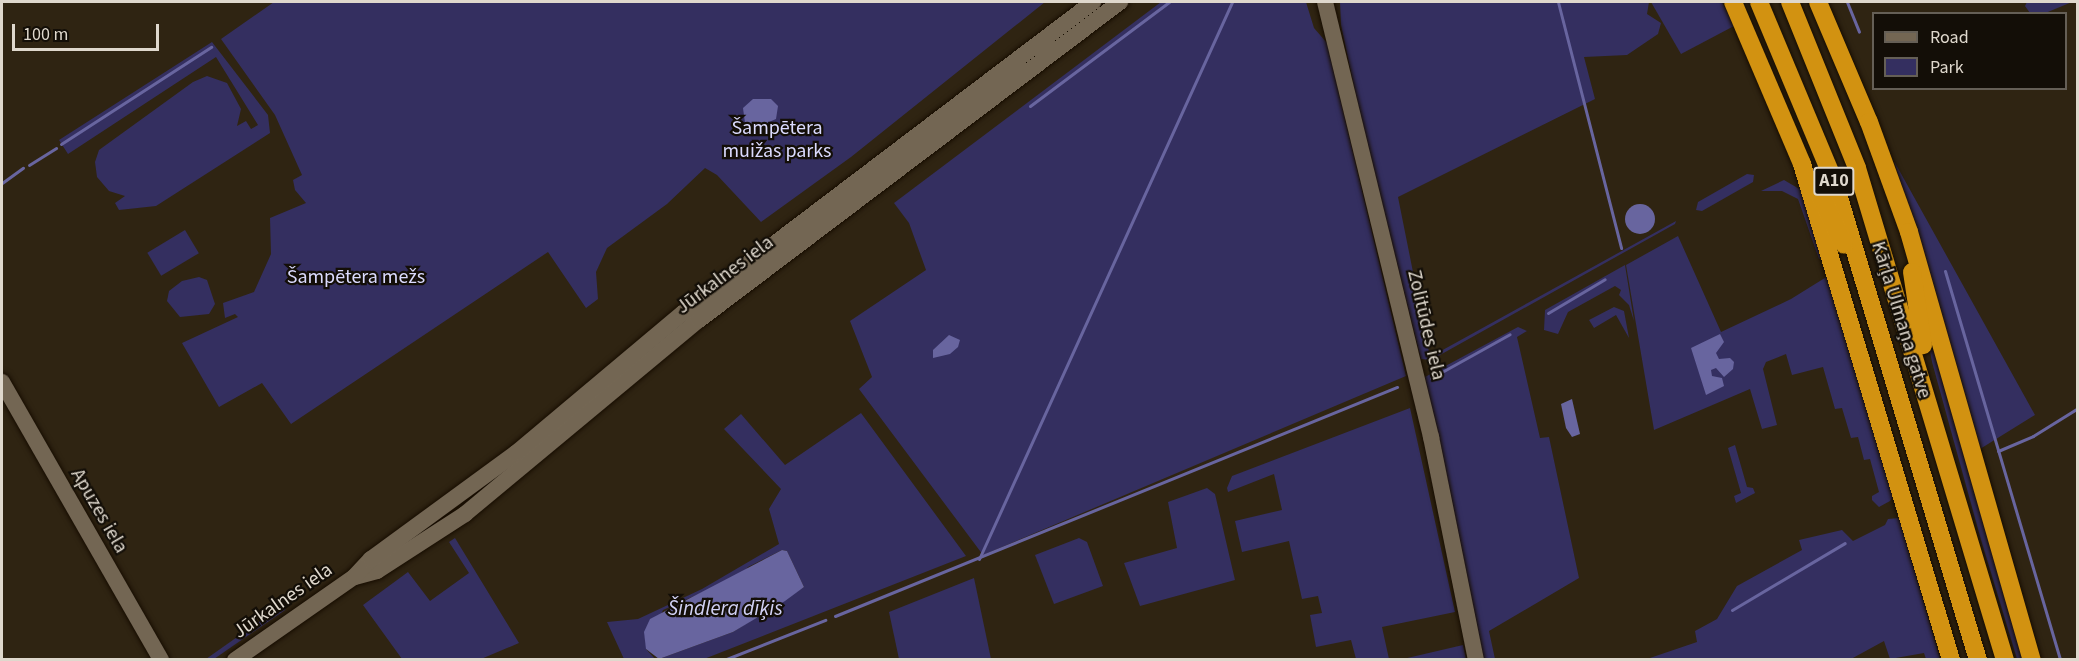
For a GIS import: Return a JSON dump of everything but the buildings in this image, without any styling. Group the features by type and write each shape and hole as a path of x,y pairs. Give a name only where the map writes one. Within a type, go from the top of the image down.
{"highway":[{"path":"1733,2 1802,164 1842,239 1893,366"},
{"name":"Kārļa Ulmaņa gatve","path":"1759,2 1834,181 1893,366 1978,660"},
{"name":"Kārļa Ulmaņa gatve","path":"1790,2 1857,168 1938,427 2005,660"},
{"path":"1818,2 1869,122 1945,347 2032,660"},
{"path":"1802,164 1952,660"},
{"path":"1898,205 1938,427"}],"street":[{"name":"Jūrkalnes iela","path":"235,660 354,577 371,559 516,453 683,313 1093,2"},
{"name":"Jūrkalnes iela","path":"354,577 377,571 465,514 699,320 1120,2"},
{"name":"Zolitūdes iela","path":"1325,2 1420,391 1476,660"},
{"name":"Apuzes iela","path":"2,382 161,660"}],"green space":[{"path":"274,2 1045,2 851,157 761,222 717,175 705,168 667,204 607,248 596,272 598,299 586,308 548,252 291,424 262,383 219,407 182,343 238,317 235,314 225,318 223,303 254,292 271,254 270,218 306,203 295,190 293,180 302,175 275,115 221,39"},
{"path":"1161,2 1306,2 1314,28 1327,43 1406,376 983,555 859,389 872,377 850,321 926,270 909,223 894,203"},
{"path":"1340,2 1649,2 1647,14 1661,23 1658,34 1627,55 1584,57 1595,99 1398,197 1430,357 1676,221 1675,224 1431,360 1421,359 1363,129 1341,25"},
{"path":"1651,2 1722,2 1734,26 1681,54"},
{"path":"2027,2 2072,2 2048,12 2029,12 2025,6"},
{"path":"212,42 268,115 270,133 156,206 119,210 115,203 125,196 109,191 97,177 95,162 99,150 193,82 207,76 227,83 241,109 237,126 246,121 251,129 258,125 216,57 68,154 59,140"},
{"path":"1894,161 2035,415 1980,449 1980,448"},
{"path":"1747,174 1754,175 1753,182 1702,211 1696,210 1698,202"},
{"path":"1784,180 1801,190 1822,258 1819,259 1798,199 1782,191 1761,191"},
{"path":"185,230 199,253 161,276 147,253"},
{"path":"1678,236 1721,332 1791,299 1828,276 1893,496 1890,501 1879,507 1872,500 1872,496 1879,492 1870,459 1864,460 1858,437 1851,438 1842,408 1835,409 1823,367 1792,375 1786,354 1766,362 1763,369 1777,425 1762,429 1750,389 1654,430 1626,265"},
{"path":"1625,265 1634,321 1629,305 1619,295 1621,290 1615,286 1568,312 1558,334 1544,330 1545,310"},
{"path":"199,277 207,280 215,304 209,314 180,317 167,301 169,291 182,281"},
{"path":"1614,307 1624,311 1629,338 1616,315 1594,328 1589,320"},
{"path":"1922,308 2027,659 2017,659 1981,540 1932,362"},
{"path":"1518,327 1527,331 1517,337 1540,438 1549,437 1579,578 1489,631 1495,659 1480,659 1425,377"},
{"path":"1410,408 1455,612 1382,627 1389,659 1356,659 1351,640 1316,647 1310,615 1322,613 1318,596 1302,599 1289,541 1242,552 1235,521 1282,510 1274,474 1228,492 1227,488 1232,476"},
{"path":"861,413 966,556 704,659 659,659 733,632 804,587 787,551 782,550 748,567 741,575 663,610 646,649 655,659 624,659 607,622 638,619 702,589 779,544 769,509 781,489 724,429 741,414 785,465"},
{"path":"1735,445 1747,487 1753,488 1755,493 1736,503 1734,496 1741,493 1728,448"},
{"path":"1207,488 1215,494 1235,580 1140,606 1124,563 1177,548 1168,502"},
{"path":"1899,518 1940,659 1926,659 1924,653 1890,659 1884,641 1851,659 1644,660 1697,642 1695,631 1717,619 1737,586 1802,550 1799,540 1842,530 1853,541 1885,525 1888,519"},
{"path":"455,538 519,643 481,659 402,659 363,605 408,572 430,601 469,573 449,542"},
{"path":"1079,538 1087,542 1103,586 1054,604 1035,555"},
{"path":"974,578 991,659 899,659 889,612"},
{"path":"287,602 285,610 214,659 206,659"},
{"path":"1463,645 1466,659 1403,659"}],"water":[{"path":"753,99 771,99 778,106 776,119 762,125 745,123 743,108"},
{"path":"1640,204 1651,208 1655,219 1651,230 1640,234 1629,230 1625,219 1629,208"},
{"path":"1720,334 1724,342 1716,353 1719,359 1730,358 1734,362 1733,369 1724,377 1716,368 1711,370 1712,376 1722,378 1724,386 1706,395 1691,348"},
{"path":"949,335 960,340 958,347 950,354 933,358 933,350"},
{"path":"1572,399 1580,434 1572,437 1566,428 1561,404"},
{"name":"Šindlera dīķis","path":"782,550 787,551 804,587 785,601 733,632 659,659 646,649 644,632 650,619"}],"waterway":[{"path":"1030,106 1169,2"},
{"path":"979,559 1232,2"},
{"path":"1558,2 1621,248"},
{"path":"1847,2 1859,32"},
{"path":"61,144 211,47"},
{"path":"29,165 56,148"},
{"path":"2,183 23,168"},
{"path":"1945,271 2060,660"},
{"path":"1548,313 1605,279"},
{"path":"1431,378 1510,334"},
{"path":"835,616 1397,387"},
{"path":"1998,451 2033,436 2078,408"},
{"path":"1732,610 1845,543"},
{"path":"724,660 825,620"}],"park label":[{"name":"Šampētera muižas parks","path":"777,140"},
{"name":"Šampētera mežs","path":"356,277"}]}
